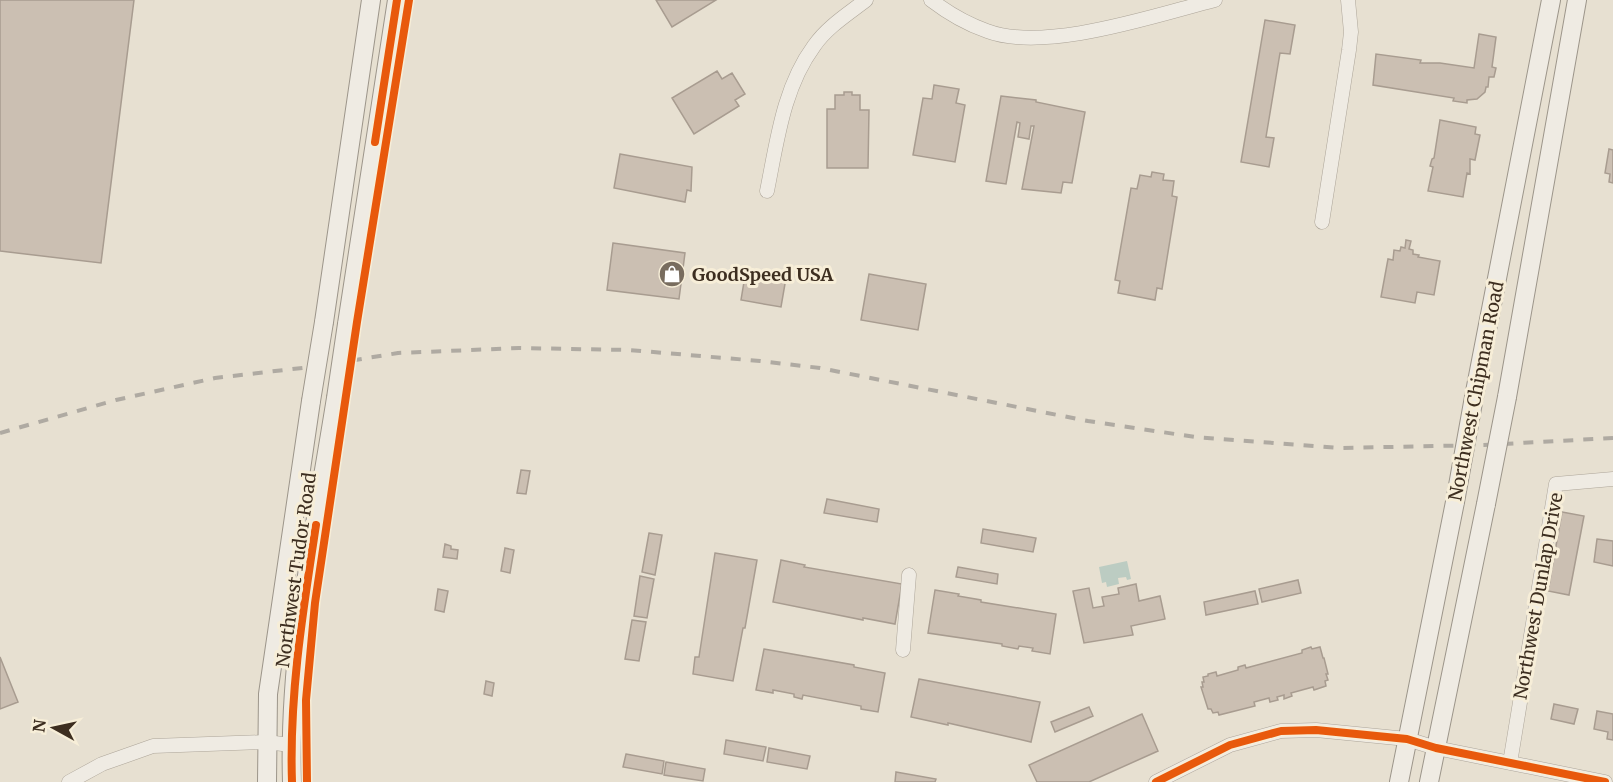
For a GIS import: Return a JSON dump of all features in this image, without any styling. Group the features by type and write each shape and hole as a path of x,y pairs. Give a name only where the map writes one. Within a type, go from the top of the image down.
{"main road":[{"name":"Northwest Tudor Road","path":"267,782 268,694 371,0"},
{"name":"Northwest Tudor Road","path":"292,782 291,745 304,604 397,0"},
{"name":"Northwest Chipman Road","path":"1399,782 1551,0"},
{"name":"Northwest Chipman Road","path":"1429,782 1508,397 1577,0"}],"street":[{"path":"767,191 783,112 796,77 814,45 838,20 866,0"},
{"path":"931,0 953,15 988,32 1017,37 1057,37 1215,0"},
{"path":"1322,222 1349,50 1351,32 1348,0"},
{"name":"Northwest Dunlap Drive","path":"1510,763 1556,484 1613,479"},
{"path":"903,650 909,575"},
{"path":"1156,782 1230,745 1281,731 1316,730 1407,740 1436,748 1605,782"},
{"path":"69,782 102,764 153,746 267,742 291,745"}],"shaded area":[{"path":"1127,561 1131,579 1118,578 1119,584 1107,587 1106,582 1102,583 1099,567"}],"building":[{"path":"0,0 134,0 101,263 0,251"},
{"path":"656,0 716,0 672,27"},
{"path":"1265,20 1295,25 1290,54 1280,53 1266,137 1274,138 1269,167 1241,162"},
{"path":"1479,34 1496,37 1492,67 1496,68 1494,77 1489,77 1485,92 1477,99 1467,100 1467,103 1453,101 1454,98 1373,85 1376,54 1421,60 1420,63 1440,63 1474,68"},
{"path":"717,71 722,79 732,73 745,94 735,100 739,106 694,134 672,98"},
{"path":"934,85 959,89 956,103 965,105 955,162 913,155 923,98 932,99"},
{"path":"844,92 860,95 860,110 869,110 868,168 827,168 827,109 835,109 835,95 844,95"},
{"path":"1001,96 1036,100 1036,102 1085,112 1072,183 1063,182 1061,193 1022,189 1034,126 1031,126 1029,139 1018,137 1020,123 1017,122 1006,184 986,181"},
{"path":"1440,120 1476,127 1475,134 1480,135 1475,160 1470,159 1470,174 1467,173 1463,197 1428,191 1433,167 1430,166 1434,158"},
{"path":"1609,149 1613,150 1613,183 1609,182 1610,174 1605,173"},
{"path":"620,154 692,167 691,191 687,190 685,202 614,188"},
{"path":"1152,172 1164,174 1163,180 1174,181 1172,196 1177,197 1162,289 1157,288 1155,300 1118,293 1120,281 1115,280 1131,188 1137,189 1140,175 1151,177"},
{"path":"1406,240 1411,241 1409,249 1413,250 1413,254 1440,261 1434,295 1417,292 1415,303 1381,297 1388,259 1393,260 1394,250 1400,251 1401,247 1405,248"},
{"path":"613,243 685,253 679,299 607,290"},
{"path":"746,270 786,278 781,307 741,300"},
{"path":"869,274 926,284 918,330 861,320"},
{"path":"521,470 530,471 526,494 517,493"},
{"path":"827,499 879,509 877,522 824,513"},
{"path":"1562,512 1584,516 1569,595 1548,591"},
{"path":"983,529 1036,538 1033,552 981,543"},
{"path":"649,533 662,535 655,575 642,572"},
{"path":"1597,539 1613,541 1613,566 1594,562"},
{"path":"445,544 451,546 451,549 458,550 457,559 443,557"},
{"path":"505,548 514,550 510,573 501,571"},
{"path":"715,553 757,560 733,681 693,674 695,657 699,657"},
{"path":"781,560 805,565 804,567 902,584 895,624 773,602"},
{"path":"958,567 998,574 997,584 956,577"},
{"path":"640,576 654,579 647,618 634,616"},
{"path":"1298,580 1301,593 1262,602 1259,589"},
{"path":"1136,584 1139,601 1160,596 1165,619 1131,626 1133,635 1084,643 1073,591 1089,588 1093,608 1104,606 1102,597 1119,594 1118,588"},
{"path":"438,589 448,591 444,612 435,610"},
{"path":"935,590 959,594 958,596 981,600 981,602 1056,614 1050,654 1032,651 1033,648 1019,646 1018,649 1002,646 1002,644 928,633"},
{"path":"1255,591 1258,604 1206,615 1204,602"},
{"path":"632,620 646,622 639,661 625,659"},
{"path":"1311,647 1312,649 1320,647 1328,674 1326,674 1328,680 1325,681 1326,686 1291,693 1292,696 1284,699 1284,695 1270,702 1269,698 1254,702 1255,706 1219,715 1218,712 1213,713 1211,709 1208,709 1201,687 1204,682 1203,677 1216,672 1217,676 1238,670 1238,667 1245,665 1246,668 1302,653 1302,650"},
{"path":"764,649 854,665 854,667 885,673 878,712 861,709 861,706 803,695 802,699 794,697 794,694 756,690"},
{"path":"0,657 18,702 0,709"},
{"path":"919,679 1040,702 1031,742 911,717"},
{"path":"486,681 494,683 492,696 484,694"},
{"path":"1554,704 1578,709 1574,724 1551,719"},
{"path":"1089,707 1093,716 1055,732 1051,722"},
{"path":"1597,711 1613,714 1613,740 1607,739 1608,732 1594,729"},
{"path":"1142,714 1158,751 1089,782 1037,782 1029,765"},
{"path":"726,740 766,747 763,761 724,754"},
{"path":"769,748 810,756 807,769 767,762"},
{"path":"626,754 664,761 662,774 623,767"},
{"path":"666,762 705,769 703,781 664,775"},
{"path":"896,772 936,779 935,782 895,782"}],"railway":[{"path":"0,433 116,400 215,378 319,366 398,353 519,348 629,350 820,368 1088,421 1195,437 1340,448 1484,445 1613,438"}],"cycle path":[{"path":"375,142 397,0"},
{"path":"307,782 306,700 315,603 409,0"},
{"path":"292,782 295,685 316,525"},
{"path":"1156,782 1230,745 1281,731 1316,730 1407,739 1436,748 1605,782"}],"place":[{"name":"GoodSpeed USA","path":"672,274"}]}
